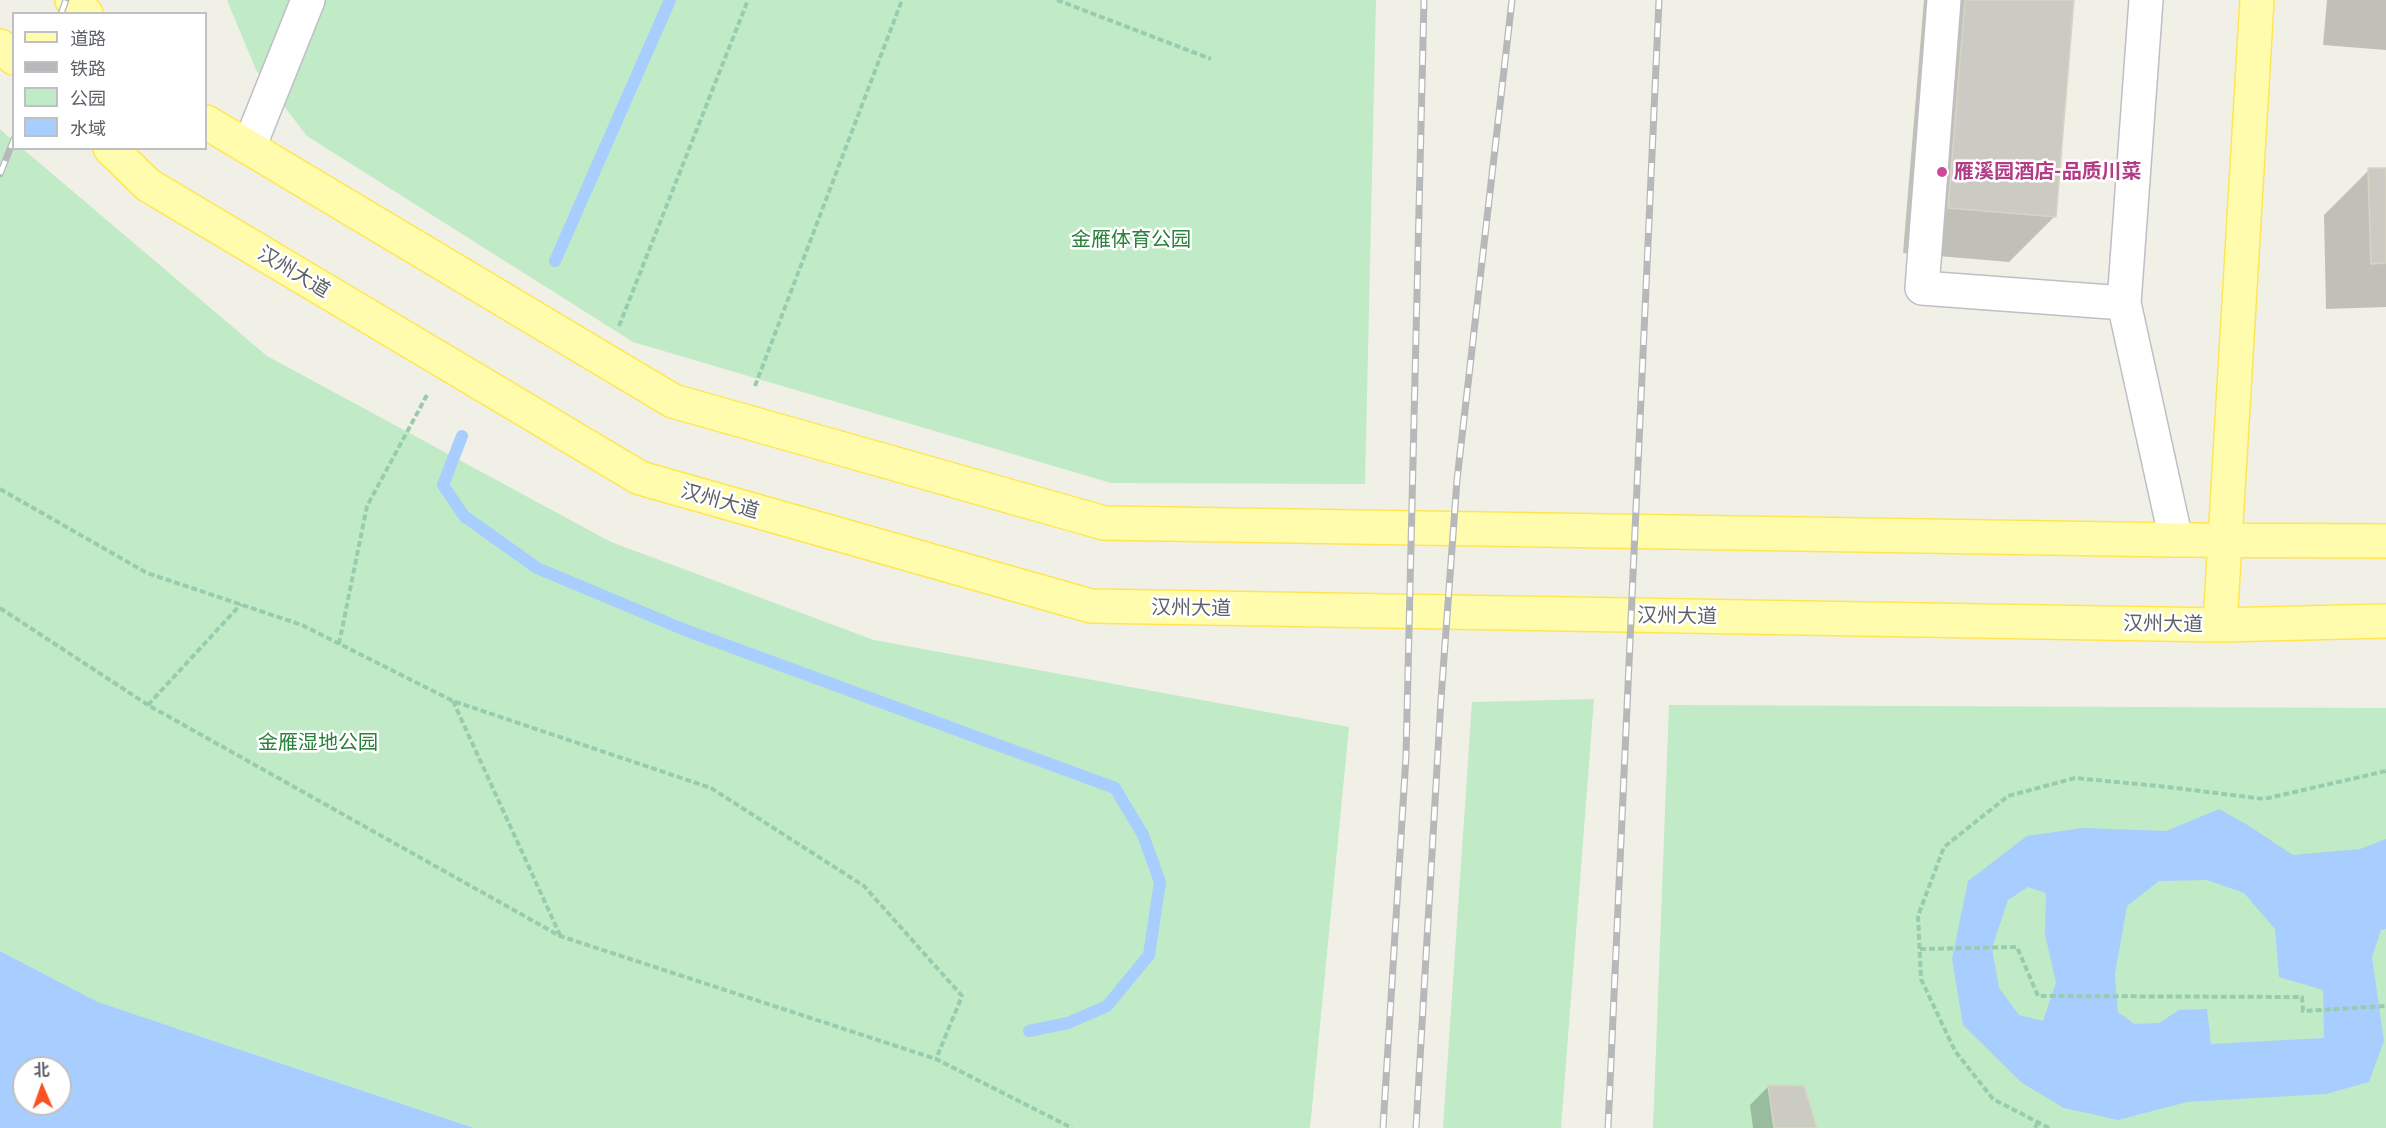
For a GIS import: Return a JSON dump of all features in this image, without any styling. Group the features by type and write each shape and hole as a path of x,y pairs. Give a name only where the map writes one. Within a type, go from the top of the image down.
{"main road":[{"path":"72,0 84,12"},
{"path":"2220,625 2256,0"},
{"path":"0,46 12,56"},
{"path":"207,123 673,401 1104,523 2176,540 2386,541"},
{"name":"汉州大道","path":"112,150 148,185 639,478 1091,606 2220,625 2386,621"}],"lane":[{"path":"249,147 308,0"},
{"path":"1944,0 1922,288 2124,303"},
{"path":"2146,0 2124,303 2176,540"}],"path":[{"path":"605,360 748,0"},
{"path":"742,420 902,0"},
{"path":"1057,0 1211,59"},
{"path":"339,644 368,506 445,362"},
{"path":"0,489 147,573 302,625 453,701 711,788 864,886 962,996 936,1059"},
{"path":"148,705 241,604"},
{"path":"0,608 148,705 560,936 936,1059 1072,1128"},
{"path":"453,701 560,936"},
{"path":"2049,1128 1994,1099 1955,1051 1921,978 1918,916 1944,847 2008,796 2075,778 2264,799 2386,771"},
{"path":"1920,949 2017,947 2038,996 2045,997 2302,997 2302,1011 2383,1006"},
{"path":"2035,1128 2038,1122"}],"green space":[{"name":"金雁体育公园","path":"227,0 1376,0 1365,484 1111,483 633,342 307,136 256,70"},
{"name":"金雁湿地公园","path":"0,129 12,140 12,150 24,150 267,356 611,542 874,640 1349,727 1310,1128 474,1128 98,1002 0,951"},
{"path":"1594,699 1561,1128 1443,1128 1472,702"},
{"path":"1669,705 2386,708 2386,1128 1653,1128"}],"water":[{"path":"2219,809 2293,855 2360,849 2386,839 2386,929 2381,930 2372,957 2384,1041 2369,1082 2326,1094 2187,1102 2118,1120 2064,1108 2022,1083 1963,1025 1952,959 1968,881 2027,836 2083,828 2166,831","holes":["2207,880 2244,893 2275,929 2279,977 2323,990 2324,1038 2211,1044 2207,1009 2179,1010 2159,1023 2134,1024 2118,1012 2115,974 2127,906 2159,881","2028,887 2046,893 2045,934 2056,983 2043,1021 2019,1015 1999,988 1992,948 2008,900"]},
{"path":"0,951 98,1002 474,1128 0,1128"}],"building":[{"path":"1965,0 2074,0 2056,217 1948,208"},
{"path":"2368,168 2386,168 2386,263 2371,264"},
{"path":"1768,1085 1804,1086 1817,1128 1774,1128"}],"waterway":[{"path":"555,261 670,0"},
{"path":"462,436 443,485 464,516 537,568 685,630 1115,788 1143,835 1160,882 1149,955 1107,1006 1068,1023 1029,1031"}],"railway":[{"path":"62,12 66,0"},
{"path":"1383,1128 1406,756 1424,0"},
{"path":"1416,1128 1441,699 1457,480 1512,0"},
{"path":"1608,1128 1659,0"},
{"path":"0,174 12,144"}],"place":[{"name":"雁溪园酒店-品质川菜","path":"1942,172"}]}
